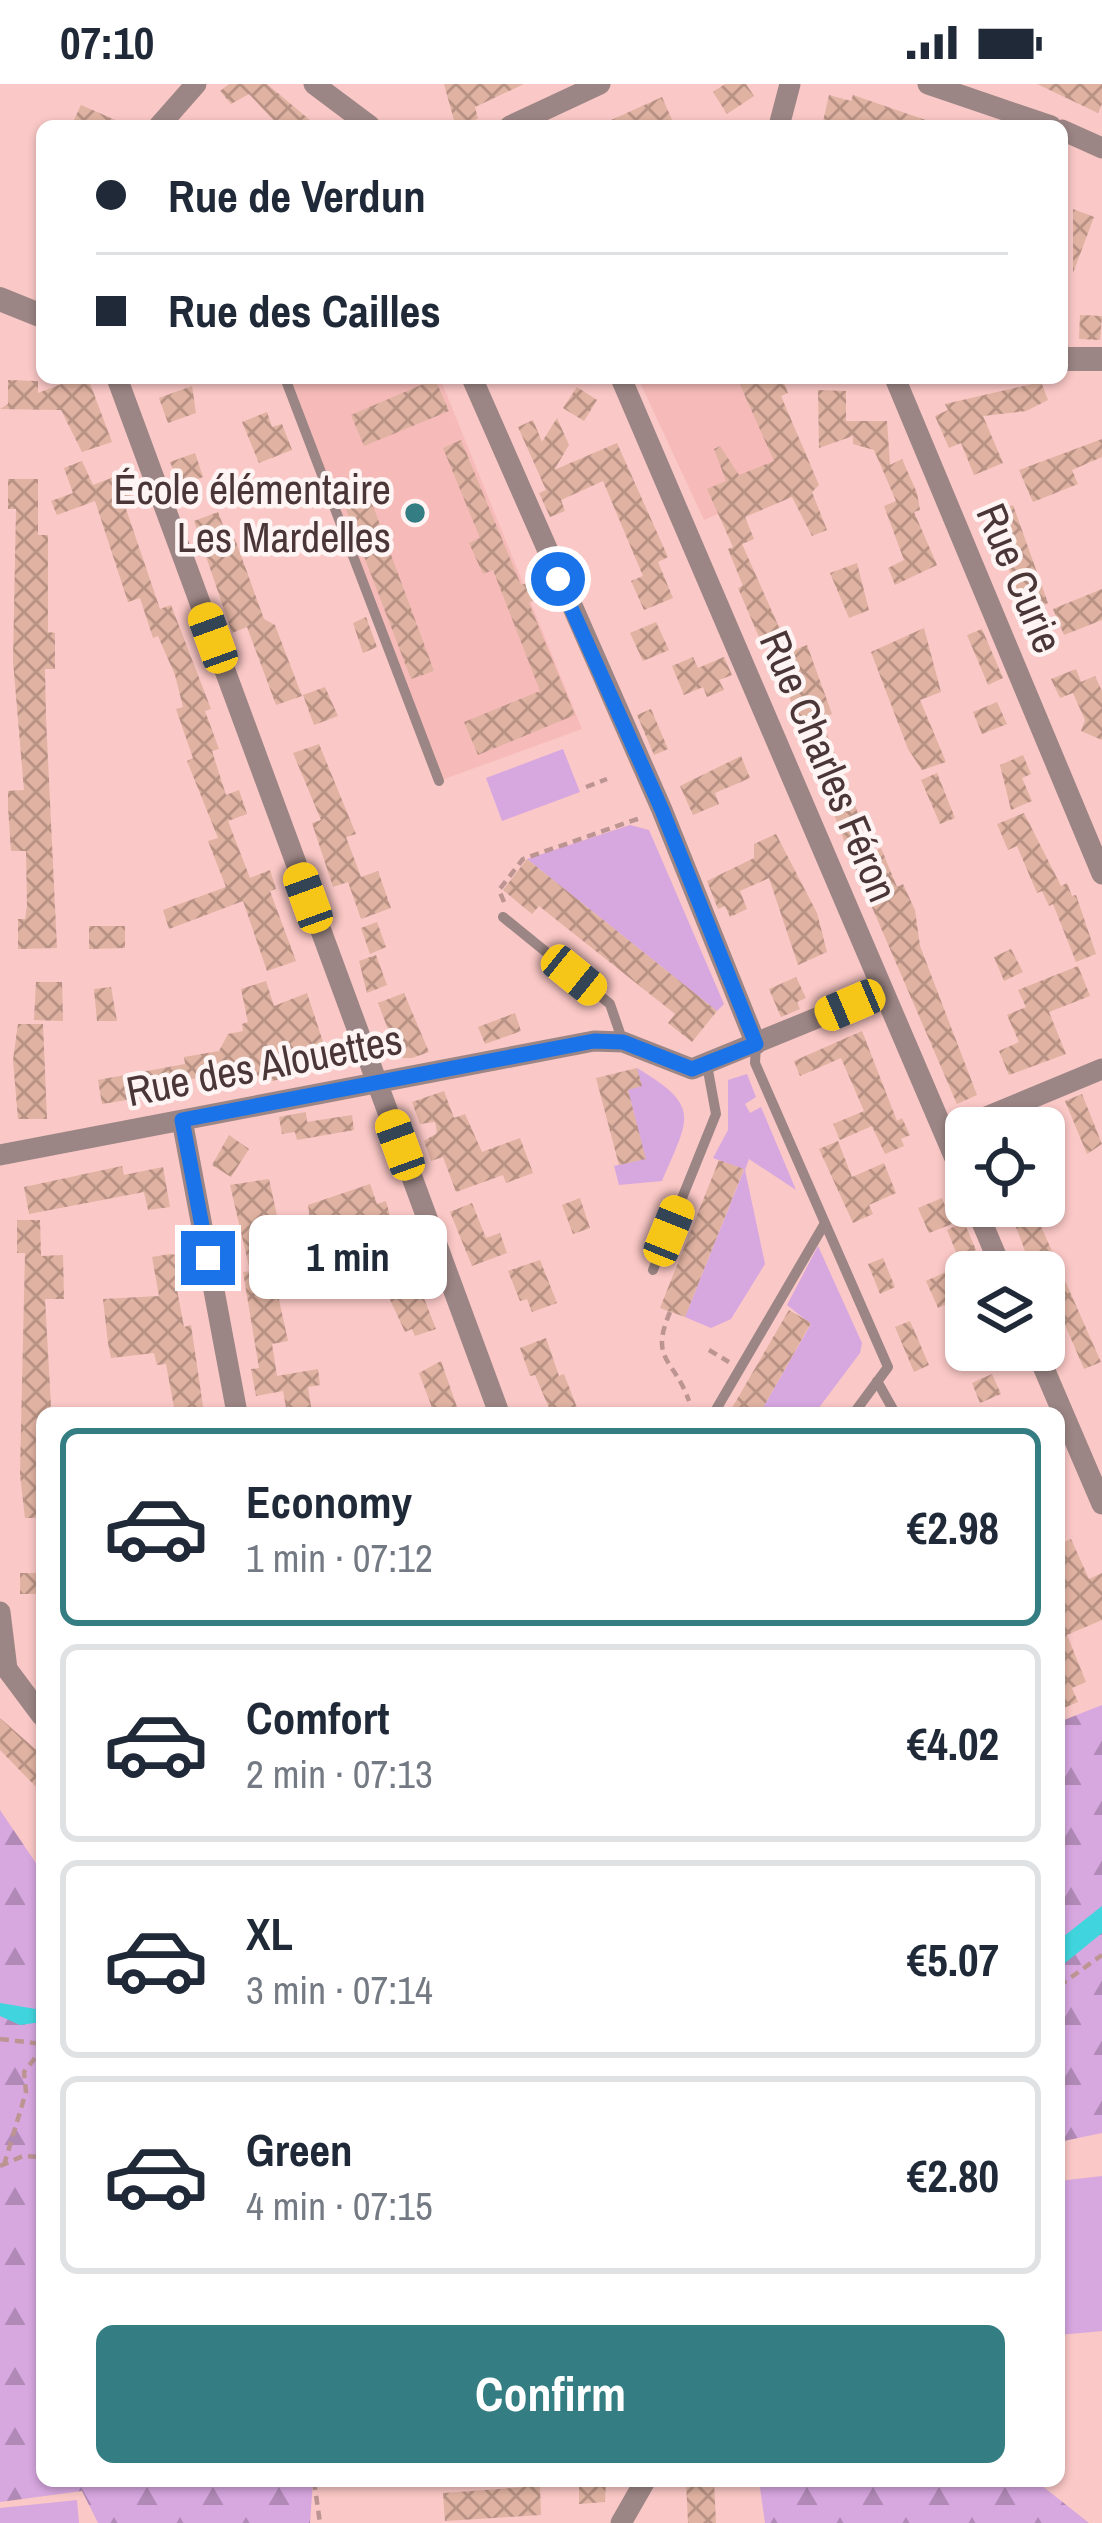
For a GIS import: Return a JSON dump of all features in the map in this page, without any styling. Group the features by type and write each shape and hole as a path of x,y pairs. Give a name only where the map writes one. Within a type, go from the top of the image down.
{"street":[{"path":"164,120 196,84"},
{"path":"314,84 362,120"},
{"path":"523,120 600,84"},
{"path":"781,120 790,84"},
{"path":"928,84 1033,120"},
{"path":"1068,133 1102,148"},
{"path":"0,299 36,314"},
{"path":"1068,359 1102,359"},
{"path":"119,384 497,1407"},
{"path":"475,384 662,810 756,1044"},
{"name":"Rue Charles Féron","path":"624,384 945,1134"},
{"name":"Rue Curie","path":"898,384 1102,874"},
{"path":"623,1042 692,1069 883,991"},
{"name":"Rue des Alouettes","path":"0,1155 594,1041 623,1042"},
{"path":"1011,1107 1102,1070"},
{"path":"182,1120 236,1407"},
{"path":"1045,1371 1060,1407"},
{"path":"1065,1418 1102,1504"},
{"path":"0,1612 7,1669 36,1708"},
{"path":"621,2523 642,2487"}],"lane":[{"path":"287,384 440,781"},
{"path":"502,916 610,1004 623,1042"},
{"path":"756,1044 755,1063 887,1366 858,1407"},
{"path":"653,1270 716,1114 707,1065"},
{"path":"718,1407 825,1223"},
{"path":"877,1381 892,1407"}],"path":[{"path":"586,787 607,779"},
{"path":"502,916 499,910 506,898 499,890 524,860 662,810"},
{"path":"670,1312 658,1339 663,1358 689,1401"},
{"path":"709,1350 729,1362"},
{"path":"1065,1981 1102,1955"},
{"path":"0,2039 36,2046"},
{"path":"2,2166 26,2092 24,2072 36,2055"},
{"path":"2,2166 23,2156 36,2157"},
{"path":"315,2487 320,2523"}],"shaded area":[{"name":"École élémentaire Les Mardelles","path":"287,384 442,384 582,729 439,781"},
{"path":"641,384 766,384 805,477 704,520"}],"green space":[{"path":"563,749 580,792 502,821 486,778"},
{"path":"630,825 649,830 724,1004 717,1011 527,859"},
{"path":"637,1068 681,1104 683,1127 662,1181 619,1185 614,1166 645,1158 628,1090"},
{"path":"747,1074 756,1097 745,1104 750,1113 761,1107 796,1190 749,1159 745,1170 765,1264 731,1319 711,1328 685,1317 744,1170 713,1158 728,1130 728,1080"},
{"path":"818,1246 862,1343 860,1353 820,1407 763,1407 811,1324 787,1305"},
{"path":"1102,1705 1102,2133 1065,2141 1065,1720"},
{"path":"0,1810 36,1863 36,2487 313,2487 310,2523 98,2523 82,2491 0,2502"},
{"path":"1102,2176 1102,2331 1065,2334 1065,2180"},
{"path":"760,2487 1044,2487 1089,2523 765,2523"},
{"path":"77,2500 79,2523 0,2523 0,2508"}],"water":[{"path":"1102,1906 1102,1933 1065,1963 1065,1935"},
{"path":"0,2003 36,2009 36,2023 20,2025 0,2016"}],"building":[{"path":"229,84 267,84 310,120 273,120 249,94 231,104 220,91"},
{"path":"444,84 524,84 475,107 478,119 454,120"},
{"path":"725,84 746,84 754,96 727,114 713,92"},
{"path":"1037,84 1102,84 1102,104 1098,113"},
{"path":"829,95 851,101 853,95 926,120 823,120"},
{"path":"662,97 672,120 611,120"},
{"path":"81,105 115,120 74,120"},
{"path":"1073,209 1094,217 1073,273"},
{"path":"1080,315 1102,316 1100,340 1079,339"},
{"path":"8,380 36,381 38,393 61,384 90,384 112,442 82,452 61,410 0,409 8,404"},
{"path":"423,384 437,384 449,411 364,446 351,415"},
{"path":"740,384 784,384 788,393 781,396 819,485 812,492 827,530 812,536 792,497 745,517 754,539 742,544 790,652 807,645 832,714 821,718 873,852 881,848 897,887 903,884 915,910 920,946 977,1095 957,1104 852,861 768,641 762,644 738,588 743,586 728,549 733,547 707,489 726,481 714,449 720,446 739,475 774,461"},
{"path":"1032,384 1042,384 1048,400 1026,411 983,416 1003,463 974,475 961,443 949,448 935,416 948,410 945,404"},
{"path":"192,386 196,413 168,423 159,398"},
{"path":"577,387 597,400 584,421 563,408"},
{"path":"818,390 846,391 846,421 887,421 890,465 902,459 917,493 920,510 914,512 937,565 895,585 888,568 904,560 884,506 896,501 874,450 853,444 853,436 819,448"},
{"path":"267,412 272,427 282,424 292,450 259,463 242,422"},
{"path":"557,418 569,445 554,470 617,443 668,557 658,562 673,598 644,610 631,581 643,576 603,481 561,500 565,511 550,517 539,493 546,490 518,427 533,420 542,442"},
{"path":"1102,439 1102,457 1072,470 1078,484 1033,502 1019,470"},
{"path":"461,440 521,585 527,583 535,600 529,603 575,715 478,755 464,722 540,691 493,570 483,574 469,543 480,538 443,448"},
{"path":"195,453 203,477 180,486 170,462"},
{"path":"82,461 93,485 122,474 131,497 123,500 160,609 171,605 211,709 205,711 219,749 212,751 226,795 239,790 247,814 228,821 250,878 270,870 276,889 270,891 296,961 267,971 243,901 169,929 163,910 226,887 208,841 218,838 187,761 193,758 176,709 183,707 175,675 158,636 153,638 140,598 128,602 95,501 57,515 51,501 73,493 64,468"},
{"path":"8,479 38,479 38,535 48,535 48,632 55,633 55,669 45,669 46,718 57,948 18,949 18,919 25,919 27,906 26,851 11,851 8,807 8,791 24,790 13,661 16,509 8,509"},
{"path":"369,495 434,671 411,679 344,504"},
{"path":"1013,505 1048,603 1026,613 988,516"},
{"path":"218,512 229,541 235,539 264,619 275,625 302,696 276,705 247,627 232,633 194,521"},
{"path":"857,563 869,610 849,618 830,573"},
{"path":"1102,589 1102,620 1064,635 1053,609"},
{"path":"366,617 377,647 363,653 353,623"},
{"path":"656,622 669,650 643,661 630,633"},
{"path":"924,628 941,692 920,700 946,762 922,770 908,749 871,652"},
{"path":"982,629 1003,678 988,685 967,635"},
{"path":"693,657 698,668 724,657 732,675 719,680 724,690 707,697 703,687 684,695 672,666"},
{"path":"1076,669 1081,682 1095,676 1102,691 1102,740 1081,731 1085,720 1073,693 1060,698 1051,679"},
{"path":"325,687 338,716 314,725 303,695"},
{"path":"997,702 1007,724 982,734 973,712"},
{"path":"651,709 668,749 654,755 637,715"},
{"path":"319,744 356,834 346,837 361,877 378,871 391,908 361,919 348,882 333,887 312,823 321,820 293,753"},
{"path":"1023,755 1031,774 1022,778 1032,801 1011,810 1000,765"},
{"path":"741,756 750,778 715,793 719,804 693,815 680,786"},
{"path":"937,773 955,818 940,824 921,780"},
{"path":"1024,813 1061,886 1067,883 1072,896 1076,895 1096,954 1076,962 1053,904 1049,906 1042,891 1037,893 1017,846 1008,850 997,824"},
{"path":"776,834 817,913 827,952 798,965 769,878 740,891 747,909 730,917 725,906 718,909 707,881 754,858 754,844"},
{"path":"527,859 717,1011 692,1042 668,1023 675,1014 539,906 532,914 503,890"},
{"path":"377,922 386,947 370,954 361,928"},
{"path":"89,926 125,926 125,948 89,949"},
{"path":"1011,949 1023,972 1004,981 994,957"},
{"path":"376,955 387,985 367,993 359,961"},
{"path":"1078,966 1090,996 1049,1012 1066,1054 1009,1075 999,1051 1019,1042 1007,1015 1026,1007 1018,990"},
{"path":"796,977 806,998 797,1002 800,1009 781,1017 769,989"},
{"path":"266,981 274,1006 307,993 325,1048 334,1045 340,1065 272,1081 271,1073 252,1077 250,1069 215,1074 169,1084 170,1093 102,1104 98,1080 185,1064 184,1057 219,1051 228,1034 243,1031 242,1024 248,1022 241,989"},
{"path":"36,982 62,982 63,1021 34,1020"},
{"path":"111,987 117,1021 97,1021 94,989"},
{"path":"404,993 429,1052 412,1058 399,1058 378,1003"},
{"path":"515,1013 521,1031 485,1044 478,1027"},
{"path":"18,1024 43,1024 47,1119 18,1119 13,1060"},
{"path":"862,1031 897,1121 902,1118 910,1135 901,1139 904,1146 885,1154 872,1126 840,1140 833,1124 864,1111 841,1058 800,1076 794,1061"},
{"path":"637,1068 642,1086 628,1090 646,1159 619,1165 596,1078"},
{"path":"444,1091 454,1118 465,1114 482,1152 520,1138 533,1173 506,1183 503,1175 456,1192 443,1157 431,1161 424,1141 437,1133 435,1122 420,1124 412,1102"},
{"path":"1082,1094 1102,1144 1087,1154 1065,1101"},
{"path":"306,1112 307,1122 352,1115 354,1130 297,1140 295,1132 282,1134 279,1117"},
{"path":"229,1135 249,1149 231,1177 212,1165"},
{"path":"838,1141 852,1177 884,1163 896,1193 869,1205 873,1214 853,1223 819,1149"},
{"path":"719,1160 744,1169 685,1317 660,1308"},
{"path":"122,1166 124,1175 163,1167 170,1207 148,1210 144,1192 29,1214 24,1187"},
{"path":"269,1179 278,1220 268,1222 276,1267 272,1268 288,1341 272,1344 277,1376 318,1369 320,1385 308,1387 311,1407 286,1407 283,1391 256,1396 251,1369 259,1368 243,1272 250,1271 230,1185"},
{"path":"370,1184 377,1204 386,1201 406,1276 418,1283 436,1329 415,1336 412,1329 405,1332 368,1252 339,1264 342,1272 318,1280 302,1221 310,1220 308,1205"},
{"path":"580,1198 590,1228 573,1234 562,1205"},
{"path":"942,1198 945,1227 929,1233 918,1208"},
{"path":"472,1203 486,1238 500,1233 507,1253 472,1266 450,1212"},
{"path":"17,1220 40,1220 41,1256 63,1255 64,1299 45,1299 51,1406 36,1407 36,1518 25,1518 20,1474 25,1253 17,1253"},
{"path":"966,1227 976,1250 956,1251 947,1230"},
{"path":"1016,1227 1041,1227 1052,1251 1025,1251"},
{"path":"182,1256 185,1277 175,1279 184,1327 191,1325 203,1407 174,1407 166,1364 157,1365 154,1353 111,1358 103,1299 159,1296 152,1257"},
{"path":"883,1258 895,1287 880,1294 868,1264"},
{"path":"540,1260 557,1303 532,1312 527,1299 520,1301 508,1271"},
{"path":"945,1272 945,1305 938,1308 926,1281"},
{"path":"1065,1281 1101,1362 1084,1369 1065,1325"},
{"path":"789,1310 811,1323 763,1407 732,1407"},
{"path":"910,1321 929,1365 914,1372 895,1327"},
{"path":"546,1338 577,1407 549,1407 520,1348"},
{"path":"441,1361 457,1407 432,1407 419,1373"},
{"path":"992,1374 1001,1394 980,1403 972,1383"},
{"path":"1071,1539 1089,1579 1102,1573 1102,1620 1067,1635 1086,1682 1072,1688 1078,1702 1065,1707 1065,1542"},
{"path":"20,1573 36,1573 36,1594 20,1594"},
{"path":"0,1718 36,1750 36,1787 0,1750"},
{"path":"540,2487 541,2515 445,2521 443,2493"},
{"path":"579,2487 606,2487 605,2502 579,2504"},
{"path":"686,2487 714,2487 716,2523 688,2523"}],"place":[{"name":"École élémentaire Les Mardelles","path":"415,513"}],"route":[{"path":"208,1258 182,1120 594,1041 623,1042 692,1069 756,1044 662,810 558,579"}]}
